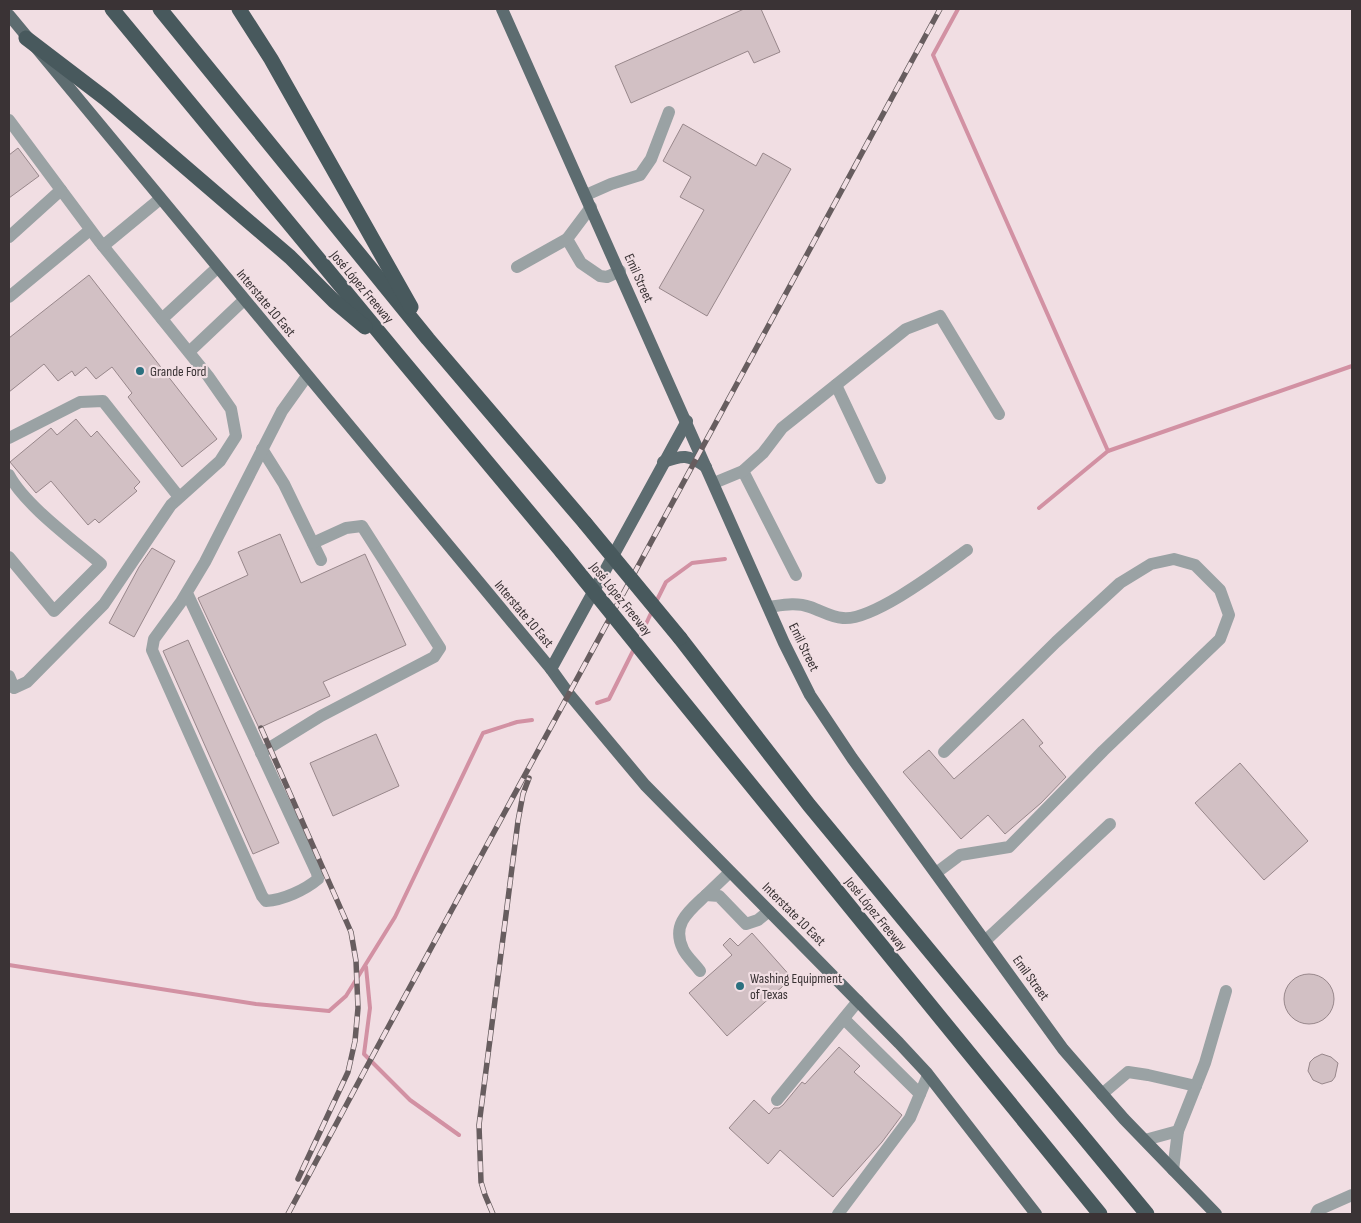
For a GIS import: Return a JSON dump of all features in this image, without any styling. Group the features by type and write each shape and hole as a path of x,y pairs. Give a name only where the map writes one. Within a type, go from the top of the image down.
{"highway":[{"name":"José López Freeway","path":"112,9 562,552 1097,1211"},
{"name":"José López Freeway","path":"160,9 428,339 680,638 815,813 1147,1214"},
{"path":"239,9 271,59 385,258 428,339"},
{"path":"26,38 106,100 290,257 334,301 397,354"}],"main road":[{"name":"Emil Street","path":"502,9 810,695 826,720 1063,1048 1102,1094 1216,1214"},
{"name":"Interstate 10 East","path":"9,16 550,669 625,764 858,1001 928,1075 1036,1214"},
{"path":"550,669 687,421"},
{"path":"663,462 678,456 688,456 708,467"}],"lane":[{"path":"517,267 568,240 588,201 611,184 640,176 651,159 669,112"},
{"path":"9,676 14,688 27,682 104,604 170,505 220,461 236,436 231,408 208,376 90,230 61,190 11,128"},
{"path":"9,237 61,190"},
{"path":"103,246 160,199"},
{"path":"11,290 90,230"},
{"path":"568,240 580,263 600,276 607,277 620,271"},
{"path":"162,319 218,268"},
{"path":"189,352 244,300"},
{"path":"714,483 743,471 763,453 782,428 906,329 940,316 999,414"},
{"path":"187,593 317,873 318,879 312,884 274,900 266,901 262,896 152,650 154,639 187,593 205,562 282,411 307,376"},
{"path":"836,385 880,478"},
{"path":"9,438 80,402 102,402 179,497"},
{"path":"262,449 284,484 321,560"},
{"path":"743,471 796,575"},
{"path":"9,475 14,484 35,506 101,564 54,612 9,557"},
{"path":"261,753 321,716 434,657 440,648 362,526 346,528 313,543"},
{"path":"769,607 792,603 810,607 829,616 846,618 866,613 885,605 922,582 967,550"},
{"path":"936,873 960,855 1008,848 1103,751 1220,639 1229,615 1220,590 1195,565 1174,560 1151,564 1120,583 1056,642 944,752"},
{"path":"985,941 1110,824"},
{"path":"700,970 683,949 678,930 684,916 730,872"},
{"path":"706,895 718,896 746,924 758,920 769,911"},
{"path":"1173,1170 1178,1131 1205,1064 1226,991"},
{"path":"777,1100 858,1001"},
{"path":"844,1019 920,1094"},
{"path":"1102,1094 1128,1072 1196,1086"},
{"path":"838,1214 910,1118 928,1075"},
{"path":"1145,1140 1178,1131"},
{"path":"1316,1214 1318,1210 1352,1195"}],"building":[{"path":"744,9 761,9 780,52 754,63 748,51 631,103 615,66"},
{"path":"683,124 756,166 763,153 791,169 707,316 659,288 704,210 680,197 691,177 663,161"},
{"path":"18,148 39,176 9,198 9,155"},
{"name":"Grande Ford","path":"89,275 217,439 182,467 128,397 132,393 112,367 96,379 86,367 75,376 72,371 58,381 44,364 9,392 9,338"},
{"path":"76,419 91,437 97,431 140,482 134,488 137,491 99,523 95,519 88,525 51,481 36,493 10,462 51,428 57,435"},
{"path":"280,534 301,583 365,554 406,645 323,682 330,696 259,728 198,598 248,575 238,552"},
{"path":"152,548 175,561 134,637 109,623 139,567"},
{"path":"188,640 279,843 253,854 163,651"},
{"path":"1023,719 1043,743 1039,746 1066,777 1041,803 1005,834 988,815 961,839 903,772 929,750 954,779"},
{"path":"376,734 399,786 333,816 310,763"},
{"path":"1240,763 1308,841 1264,880 1195,803"},
{"name":"Washing Equipment of Texas","path":"752,933 792,978 727,1036 689,993 732,955 723,945 730,938 738,946"},
{"path":"1309,974 1319,976 1327,981 1332,989 1334,999 1332,1009 1327,1017 1319,1022 1309,1024 1299,1022 1291,1017 1286,1009 1284,999 1286,989 1291,981 1299,976"},
{"path":"839,1047 860,1066 854,1072 902,1115 882,1142 833,1197 780,1150 768,1164 729,1128 754,1100 769,1114 774,1108 779,1108 802,1082 805,1084"},
{"path":"1322,1054 1331,1057 1338,1063 1335,1077 1332,1081 1322,1084 1313,1080 1308,1071 1310,1062"}],"waterway":[{"path":"958,9 933,55 1108,451"},
{"path":"1039,508 1108,451 1352,366"},
{"path":"656,602 666,582 692,563 725,559"},
{"path":"638,641 652,611"},
{"path":"597,703 609,699 635,647"},
{"path":"9,965 256,1004 329,1011 346,996 395,917 483,733 517,722 532,720"},
{"path":"366,967 370,1008 364,1054 410,1100 459,1135"}],"railway":[{"path":"288,1214 940,9"},
{"path":"261,728 351,932 356,961 358,1008 355,1041 348,1072 298,1179"},
{"path":"493,1214 481,1182 479,1125 518,821 523,794 529,778"}],"place":[{"name":"Grande Ford","path":"140,371"},
{"name":"Washing Equipment of Texas","path":"740,986"}]}
